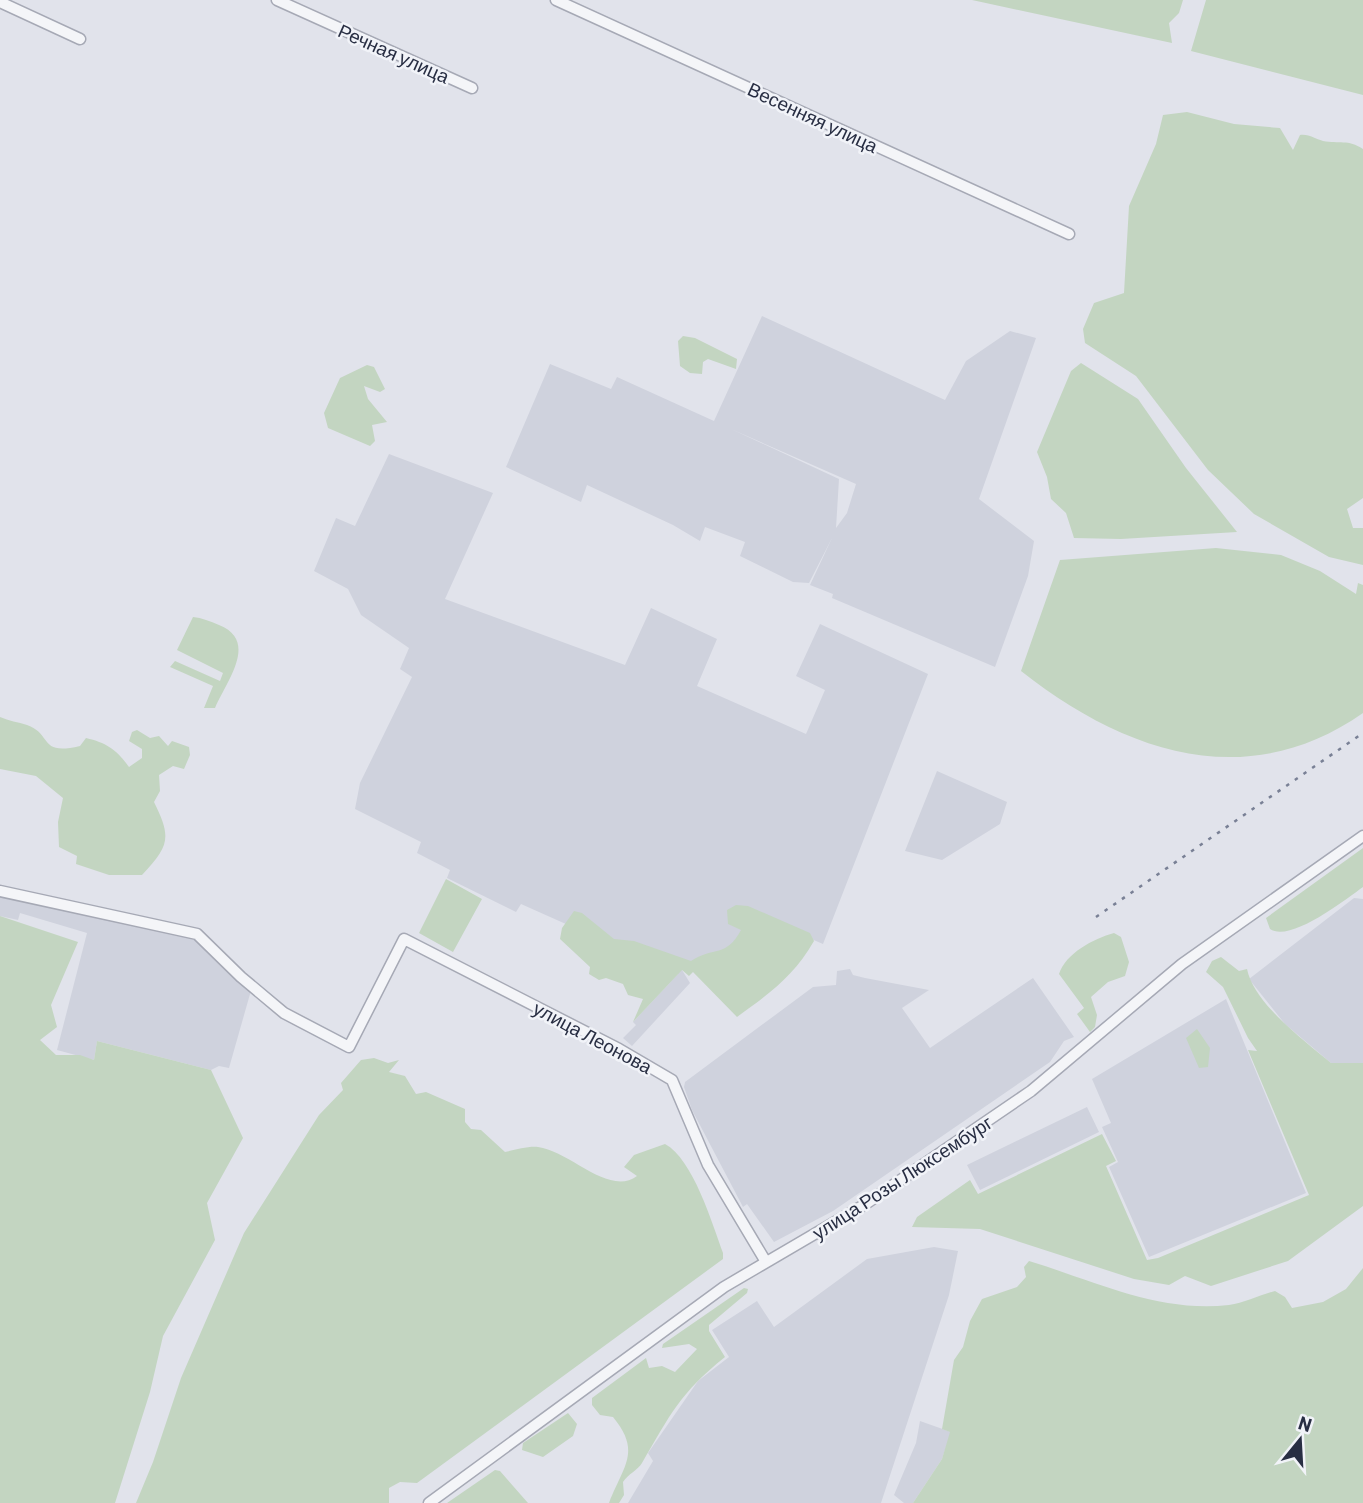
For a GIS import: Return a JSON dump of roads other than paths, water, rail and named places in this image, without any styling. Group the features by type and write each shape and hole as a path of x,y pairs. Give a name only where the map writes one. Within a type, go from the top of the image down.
{"street":[{"name":"Речная улица","path":"277,0 472,88"},
{"name":"Весенняя улица","path":"556,0 1069,234"},
{"path":"0,2 80,39"},
{"name":"улица Розы Люксембург","path":"429,1503 724,1287 853,1212 1019,1100 1070,1061 1134,1002 1174,971 1363,836"},
{"name":"улица Леонова","path":"0,891 197,934 241,977 284,1013 349,1048 404,939 620,1049 672,1080 708,1165 766,1262"}],"railway":[{"path":"1096,917 1363,733"}]}
